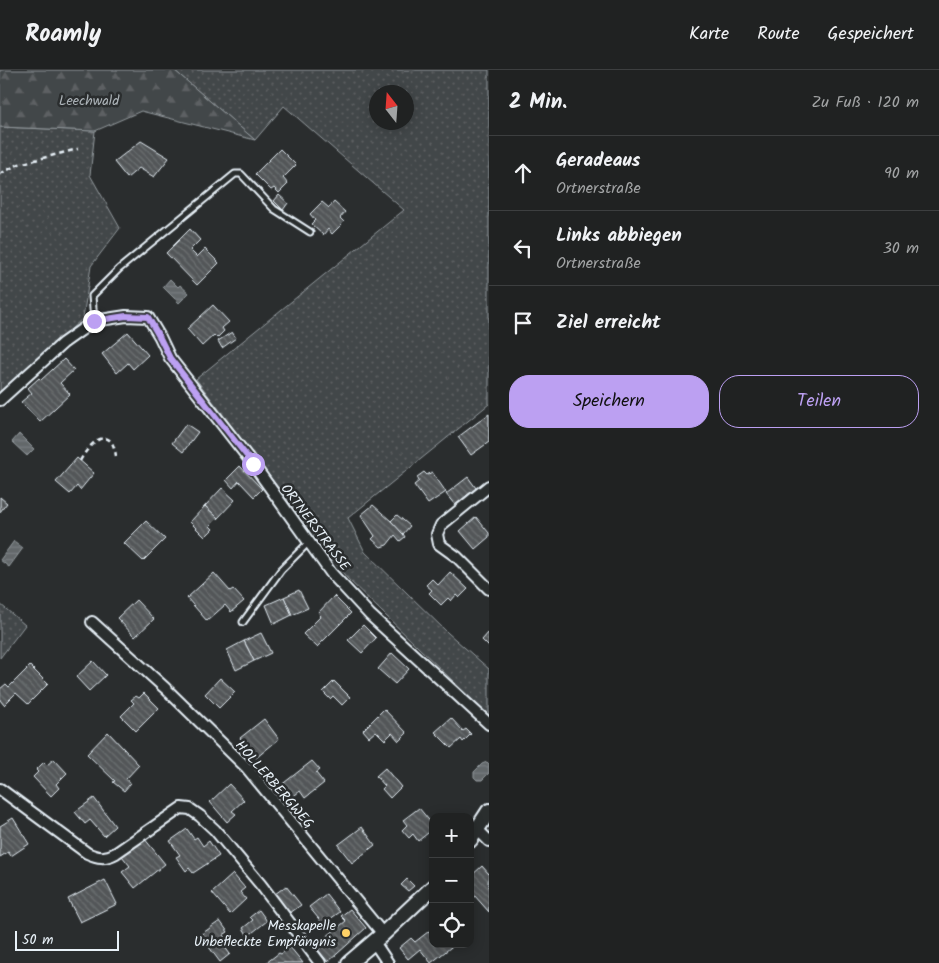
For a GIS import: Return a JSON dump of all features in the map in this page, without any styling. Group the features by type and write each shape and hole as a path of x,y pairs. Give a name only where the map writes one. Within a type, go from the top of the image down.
{"street":[{"name":"ORTNERSTRASSE","path":"0,400 63,343 94,321 126,316 148,317 170,358 253,464 332,573 370,615 489,724"},
{"path":"489,486 441,525 438,534 439,544 457,557 489,589"},
{"name":"HOLLERBERGWEG","path":"92,622 165,688 247,768 378,938 388,963"},
{"path":"0,789 87,853 97,858 109,857 116,853 181,808 190,809 215,830 261,885 320,963"},
{"path":"489,812 474,835 489,841"},
{"path":"349,963 429,891"}],"lane":[{"path":"94,321 92,296 119,269 235,174 241,174 274,209 310,232"},
{"path":"243,622 281,570 309,542"}],"path":[{"path":"0,174 19,164 78,149"},
{"path":"80,461 104,437 109,438 113,442 116,456"}],"green space":[{"name":"Leechwald","path":"0,70 174,70 255,140 141,111 95,131 0,127"},
{"path":"174,70 489,70 489,404 348,518 365,552 448,633 489,669 489,716 347,578 196,379 404,210 284,106 255,140"},
{"path":"0,127 95,131 90,175 120,228 91,266 83,318 0,394"},
{"path":"0,604 25,625 0,658"}],"shaded area":[{"path":"170,279 178,287 180,285 189,293 179,303 163,287"},
{"path":"19,434 34,449 27,456 12,442"},
{"path":"14,541 23,548 9,567 0,560"},
{"path":"487,762 489,764 489,773 482,780 477,780 474,777 474,772"}],"building":[{"path":"141,141 169,158 154,177 139,168 127,178 114,162"},
{"path":"280,149 296,165 283,178 288,184 279,193 274,188 271,190 255,174"},
{"path":"279,195 288,203 283,210 274,201"},
{"path":"322,202 329,208 334,202 345,212 340,218 344,222 332,234 328,229 323,235 311,224 315,220 310,214"},
{"path":"190,229 200,240 190,250 197,257 205,249 219,263 197,285 166,253"},
{"path":"213,305 229,322 222,328 224,331 217,338 214,335 202,346 187,329"},
{"path":"128,332 148,355 133,369 128,363 117,373 102,354"},
{"path":"232,332 236,338 222,348 218,341"},
{"path":"64,359 74,370 60,383 70,394 40,422 21,402 32,393 28,388 39,378 41,380"},
{"path":"489,414 489,442 471,455 458,437"},
{"path":"186,424 198,432 183,452 172,443"},
{"path":"77,458 94,473 80,490 77,486 70,494 56,482"},
{"path":"240,466 262,489 254,497 239,481 233,488 226,480"},
{"path":"424,472 427,475 432,472 446,492 428,504 414,485 419,481 417,477"},
{"path":"468,477 476,488 455,505 446,494"},
{"path":"222,488 235,500 218,518 205,506"},
{"path":"0,497 7,503 0,512"},
{"path":"373,505 400,529 405,537 400,541 395,535 387,545 381,547 372,539 375,536 361,515"},
{"path":"205,506 218,518 210,526 213,529 205,537 190,522"},
{"path":"397,515 410,526 403,534 391,521"},
{"path":"476,517 489,533 489,537 475,549 460,531"},
{"path":"146,521 165,539 143,561 124,543"},
{"path":"450,572 468,589 459,598 456,595 451,601 448,598 441,605 429,593 432,590 426,585 432,579 438,585"},
{"path":"214,573 230,591 233,589 244,601 231,612 225,605 207,621 187,598"},
{"path":"299,590 308,608 292,615 284,597"},
{"path":"334,596 351,613 317,647 303,634 321,616 318,613"},
{"path":"284,597 292,615 274,624 266,605"},
{"path":"136,600 154,619 135,637 117,618"},
{"path":"363,625 376,638 362,653 348,640"},
{"path":"489,632 489,647 482,640"},
{"path":"261,633 271,653 254,661 244,641"},
{"path":"244,641 254,661 236,670 227,650"},
{"path":"392,653 409,669 395,684 378,669"},
{"path":"93,661 106,675 89,691 76,677"},
{"path":"30,666 48,684 28,704 16,693 4,705 0,700 0,689 6,684 9,687"},
{"path":"220,678 235,692 219,708 205,694"},
{"path":"334,681 350,697 342,705 333,696 330,699 323,692"},
{"path":"144,693 159,708 136,731 121,716 134,703 131,700 136,696 139,698"},
{"path":"384,709 407,733 399,741 392,733 385,740 376,731 369,737 363,730"},
{"path":"451,718 463,731 466,729 471,734 463,742 461,739 451,748 435,732"},
{"path":"264,719 279,739 256,758 240,738"},
{"path":"108,732 139,765 126,779 130,784 124,791 87,754"},
{"path":"54,759 67,773 56,784 59,788 51,796 33,777 38,772 36,770 44,762 47,765"},
{"path":"312,761 320,770 316,773 324,783 305,798 300,791 290,799 280,786"},
{"path":"385,768 401,787 390,798 382,789 385,786 376,776"},
{"path":"229,784 244,800 232,811 236,814 227,822 210,802"},
{"path":"94,798 115,826 104,836 90,820 85,824 75,812"},
{"path":"419,808 429,820 429,832 418,841 413,834 409,838 402,830 407,825 403,820"},
{"path":"13,818 29,844 11,856 8,852 0,857 0,826"},
{"path":"362,827 375,845 352,863 338,845"},
{"path":"187,829 194,839 197,837 203,846 209,841 219,856 193,873 189,868 186,871 176,857 180,855 170,841"},
{"path":"144,838 165,864 135,888 122,872 130,866 122,856"},
{"path":"482,866 489,874 489,912 474,895 474,873"},
{"path":"233,874 245,888 240,892 246,899 230,914 212,893"},
{"path":"407,879 414,886 408,891 401,885"},
{"path":"105,880 117,904 80,922 68,899"},
{"path":"286,886 301,905 290,913 275,894"},
{"path":"326,894 340,912 323,924 309,907"},
{"name":"Messkapelle Unbefleckte Empfängnis","path":"350,909 366,928 328,962 318,950 329,940 326,937 346,921 341,916"},
{"path":"259,910 267,921 248,936 243,928 253,920 250,917"},
{"path":"220,921 228,932 223,935 228,943 224,946 230,954 220,962 200,935"},
{"path":"429,931 429,948 450,948 431,963 420,949 408,959 399,948 411,938 415,942"},
{"path":"290,947 303,963 266,963 279,953 281,954"}],"place":[{"name":"Messkapelle Unbefleckte Empfängnis","path":"346,933"}],"route":[{"path":"94,321 126,316 148,317 170,358 253,464"}]}
